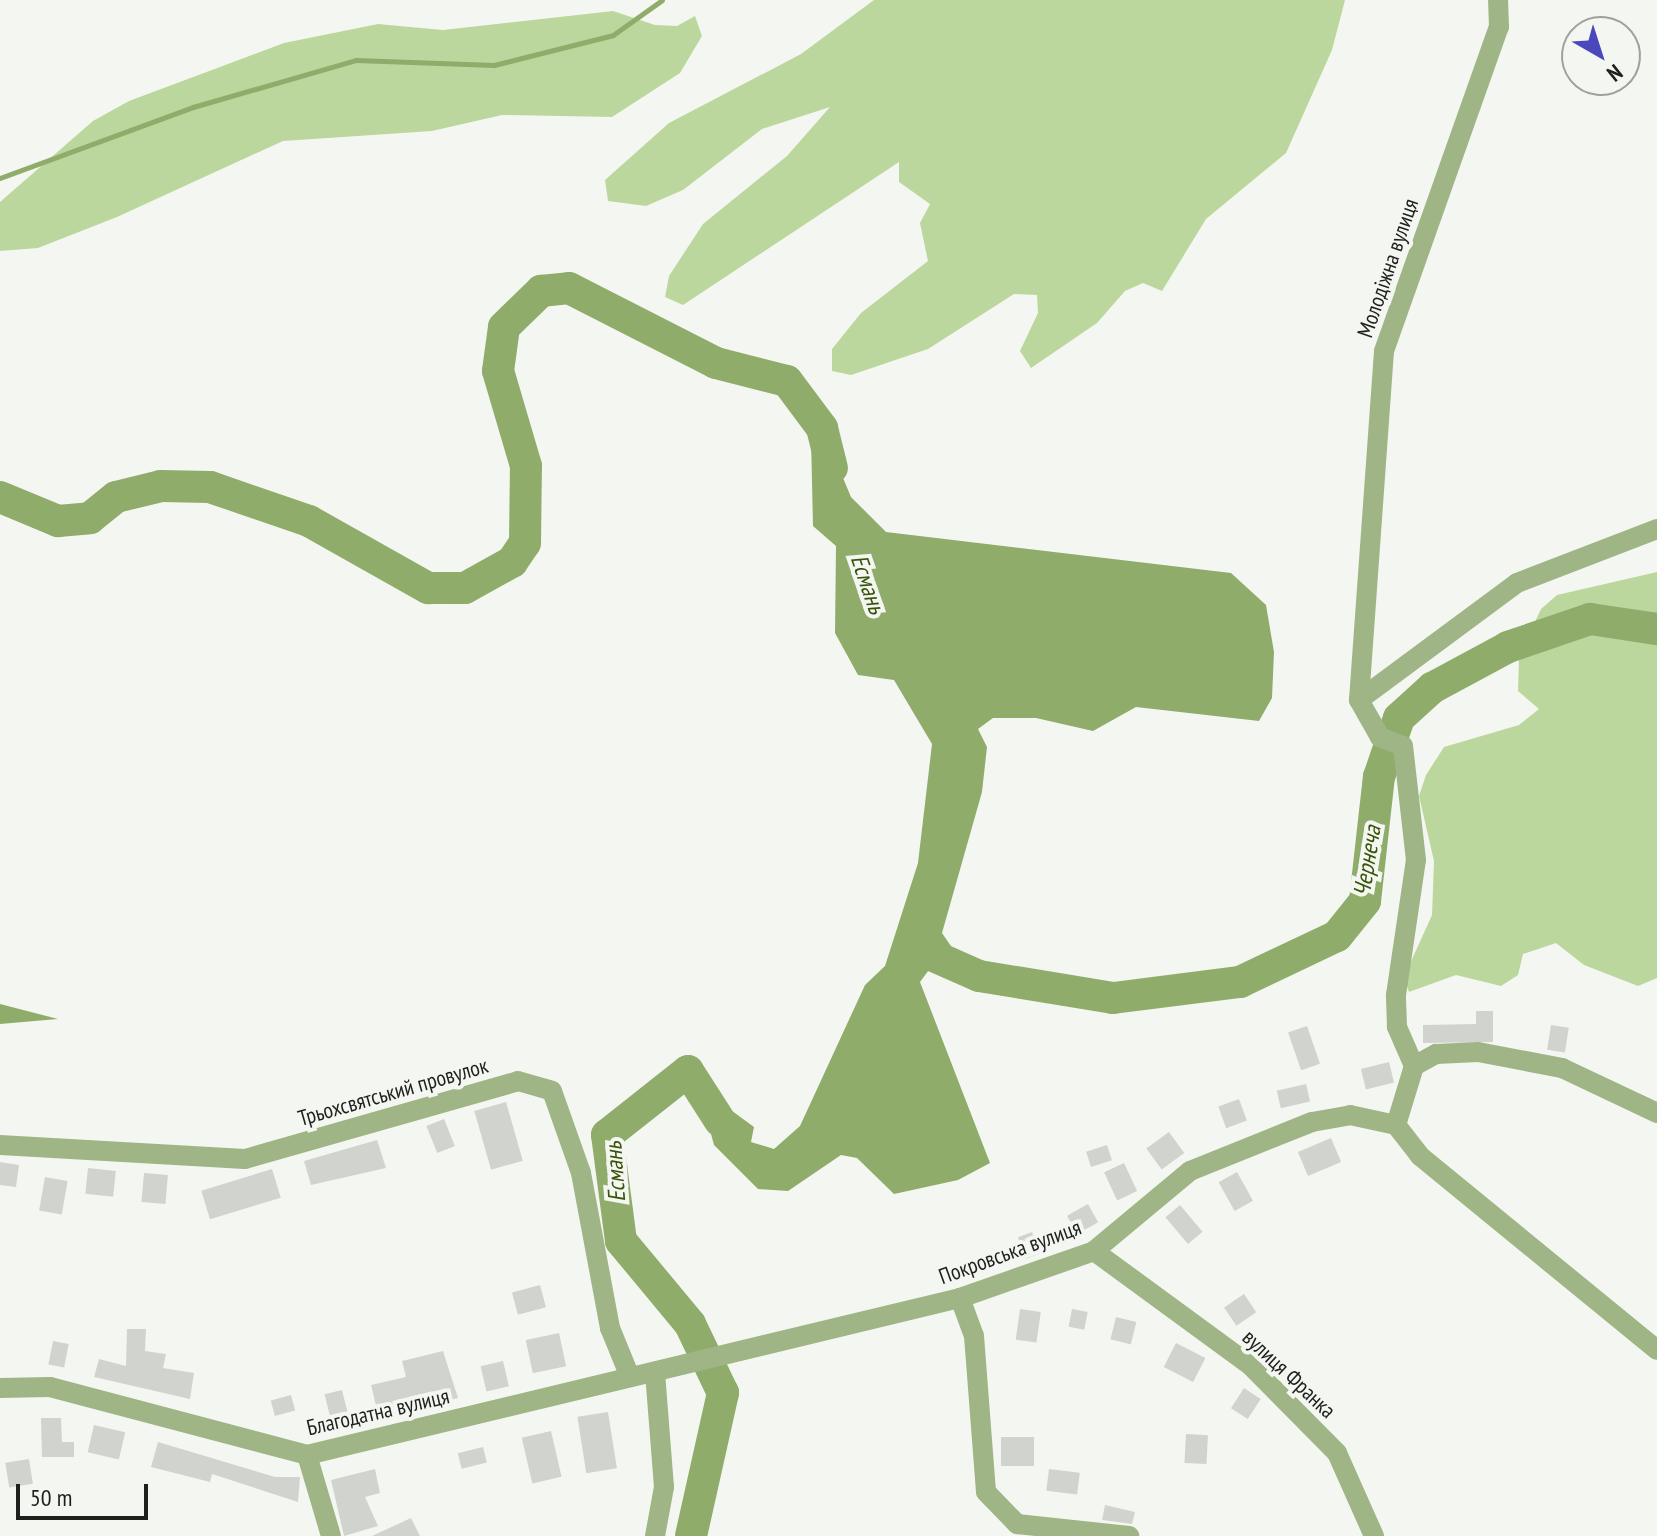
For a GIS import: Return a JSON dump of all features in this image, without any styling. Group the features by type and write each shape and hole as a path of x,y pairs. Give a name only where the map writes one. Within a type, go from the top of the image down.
{"street":[{"name":"Молодіжна вулиця","path":"1359,700 1384,351 1499,27 1498,0"},
{"path":"1657,529 1517,583 1359,700 1380,737 1403,746 1416,860 1413,919 1396,995 1397,1027 1414,1066 1396,1125 1420,1156 1657,1350"},
{"path":"1414,1066 1436,1054 1478,1052 1548,1066 1657,1113"},
{"name":"Трьохсвятський провулок","path":"0,1145 245,1159 518,1081 552,1091 581,1173 610,1328 630,1377"},
{"name":"Покровська вулиця","path":"664,1370 960,1298 1094,1251 1190,1171 1245,1147 1350,1115 1396,1125"},
{"name":"вулиця Франка","path":"1094,1251 1250,1365 1337,1453 1374,1536"},
{"path":"960,1298 974,1336 986,1492 1017,1524 1127,1536"},
{"path":"655,1536 664,1487 664,1370"},
{"name":"Благодатна вулиця","path":"0,1388 50,1387 307,1455 664,1370"},
{"path":"307,1455 331,1536"}],"shaded area":[{"path":"874,0 1345,0 1332,50 1286,153 1206,219 1162,291 1143,283 1125,291 1097,323 1031,368 1020,351 1038,313 1037,295 1014,294 928,349 851,375 832,371 832,349 861,313 928,261 920,223 930,204 899,182 899,162 683,305 665,297 669,276 703,224 787,156 830,107 762,129 683,190 646,206 608,201 605,180 669,123 801,54"},
{"path":"613,11 655,25 677,26 695,16 702,36 680,73 612,117 502,115 432,131 283,141 117,217 38,248 0,251 0,202 93,121 129,101 284,43 378,24 443,30"},
{"path":"1657,572 1657,978 1638,986 1584,965 1556,943 1523,954 1518,975 1501,986 1456,975 1409,992 1404,977 1432,915 1434,861 1419,796 1426,775 1444,747 1519,725 1539,709 1518,691 1519,656 1541,609 1557,595"}],"water":[{"path":"822,428 851,497 886,532 1231,573 1266,605 1274,652 1272,698 1259,721 1136,707 1093,731 1036,718 993,718 978,729 987,747 982,792 942,933 957,955 937,959 920,982 990,1163 958,1180 894,1194 857,1158 841,1155 788,1191 758,1189 714,1145 698,1086 754,1127 751,1142 774,1149 800,1126 865,985 885,966 918,863 932,744 894,680 858,675 835,633 836,546 813,526 811,437"},
{"path":"0,1004 58,1019 0,1024"}],"building":[{"path":"1476,1011 1493,1011 1493,1042 1423,1043 1423,1025 1476,1024"},
{"path":"1551,1025 1569,1028 1565,1053 1547,1050"},
{"path":"1307,1026 1320,1064 1301,1070 1288,1033"},
{"path":"1389,1062 1394,1082 1366,1089 1361,1069"},
{"path":"1306,1084 1310,1102 1281,1108 1277,1091"},
{"path":"1239,1099 1247,1121 1226,1128 1218,1107"},
{"path":"506,1102 523,1161 491,1170 474,1111"},
{"path":"444,1119 455,1146 437,1153 426,1126"},
{"path":"1169,1132 1184,1153 1162,1169 1146,1148"},
{"path":"1331,1138 1341,1162 1308,1176 1298,1152"},
{"path":"377,1140 386,1168 311,1185 304,1161"},
{"path":"1107,1145 1112,1160 1091,1167 1086,1152"},
{"path":"0,1162 19,1165 16,1187 0,1185"},
{"path":"1124,1163 1137,1191 1117,1200 1104,1172"},
{"path":"88,1168 116,1171 113,1197 85,1194"},
{"path":"272,1169 281,1198 210,1219 201,1191"},
{"path":"1237,1172 1253,1201 1235,1211 1219,1182"},
{"path":"144,1173 168,1175 165,1204 141,1202"},
{"path":"45,1177 68,1181 62,1214 39,1210"},
{"path":"1088,1204 1098,1222 1077,1234 1067,1216"},
{"path":"1180,1205 1202,1232 1188,1244 1165,1217"},
{"path":"1032,1232 1040,1254 1026,1259 1018,1237"},
{"path":"540,1285 546,1307 518,1315 512,1293"},
{"path":"1244,1294 1256,1312 1236,1326 1224,1307"},
{"path":"1020,1309 1041,1312 1036,1343 1016,1340"},
{"path":"1072,1309 1088,1312 1084,1330 1069,1327"},
{"path":"1116,1317 1136,1322 1131,1344 1110,1339"},
{"path":"127,1329 146,1329 145,1351 166,1354 163,1368 194,1373 190,1399 94,1377 99,1359 126,1366"},
{"path":"559,1333 566,1366 533,1373 526,1340"},
{"path":"53,1341 69,1344 64,1368 48,1365"},
{"path":"1176,1343 1205,1358 1193,1382 1164,1367"},
{"path":"443,1351 458,1398 379,1418 371,1385 406,1377 402,1361"},
{"path":"503,1361 509,1386 486,1392 481,1366"},
{"path":"1244,1388 1261,1399 1248,1419 1231,1408"},
{"path":"342,1390 351,1425 333,1429 325,1394"},
{"path":"291,1395 295,1410 275,1416 271,1400"},
{"path":"608,1412 617,1468 586,1473 577,1417"},
{"path":"41,1418 61,1418 62,1442 74,1442 74,1457 42,1457"},
{"path":"94,1425 125,1432 119,1459 88,1452"},
{"path":"551,1431 562,1477 532,1484 522,1438"},
{"path":"1186,1434 1208,1435 1206,1464 1184,1463"},
{"path":"1001,1437 1034,1437 1034,1466 1001,1466"},
{"path":"158,1442 275,1477 300,1477 298,1502 212,1474 210,1482 151,1467"},
{"path":"483,1447 487,1463 462,1469 458,1453"},
{"path":"29,1459 33,1484 9,1487 5,1463"},
{"path":"375,1469 380,1493 365,1497 378,1526 344,1536 331,1480"},
{"path":"1049,1469 1080,1473 1077,1495 1046,1491"},
{"path":"1105,1505 1135,1512 1132,1524 1102,1520"},
{"path":"411,1518 420,1536 372,1536"}],"waterway":[{"path":"0,178 193,107 356,60 494,65 613,35 662,0"},
{"name":"Есмань","path":"0,497 58,521 90,518 116,497 161,486 210,487 309,521 428,588 465,588 512,562 525,543 526,466 498,371 504,327 541,291 569,288 716,363 787,381 822,428 832,468"},
{"name":"Чернеча","path":"911,946 979,976 1113,998 1240,982 1337,936 1365,901 1379,777 1399,718 1432,688 1508,647 1590,619 1657,629"},
{"name":"Есмань","path":"691,1536 723,1393 690,1324 621,1241 607,1135 688,1071 720,1121"}]}
